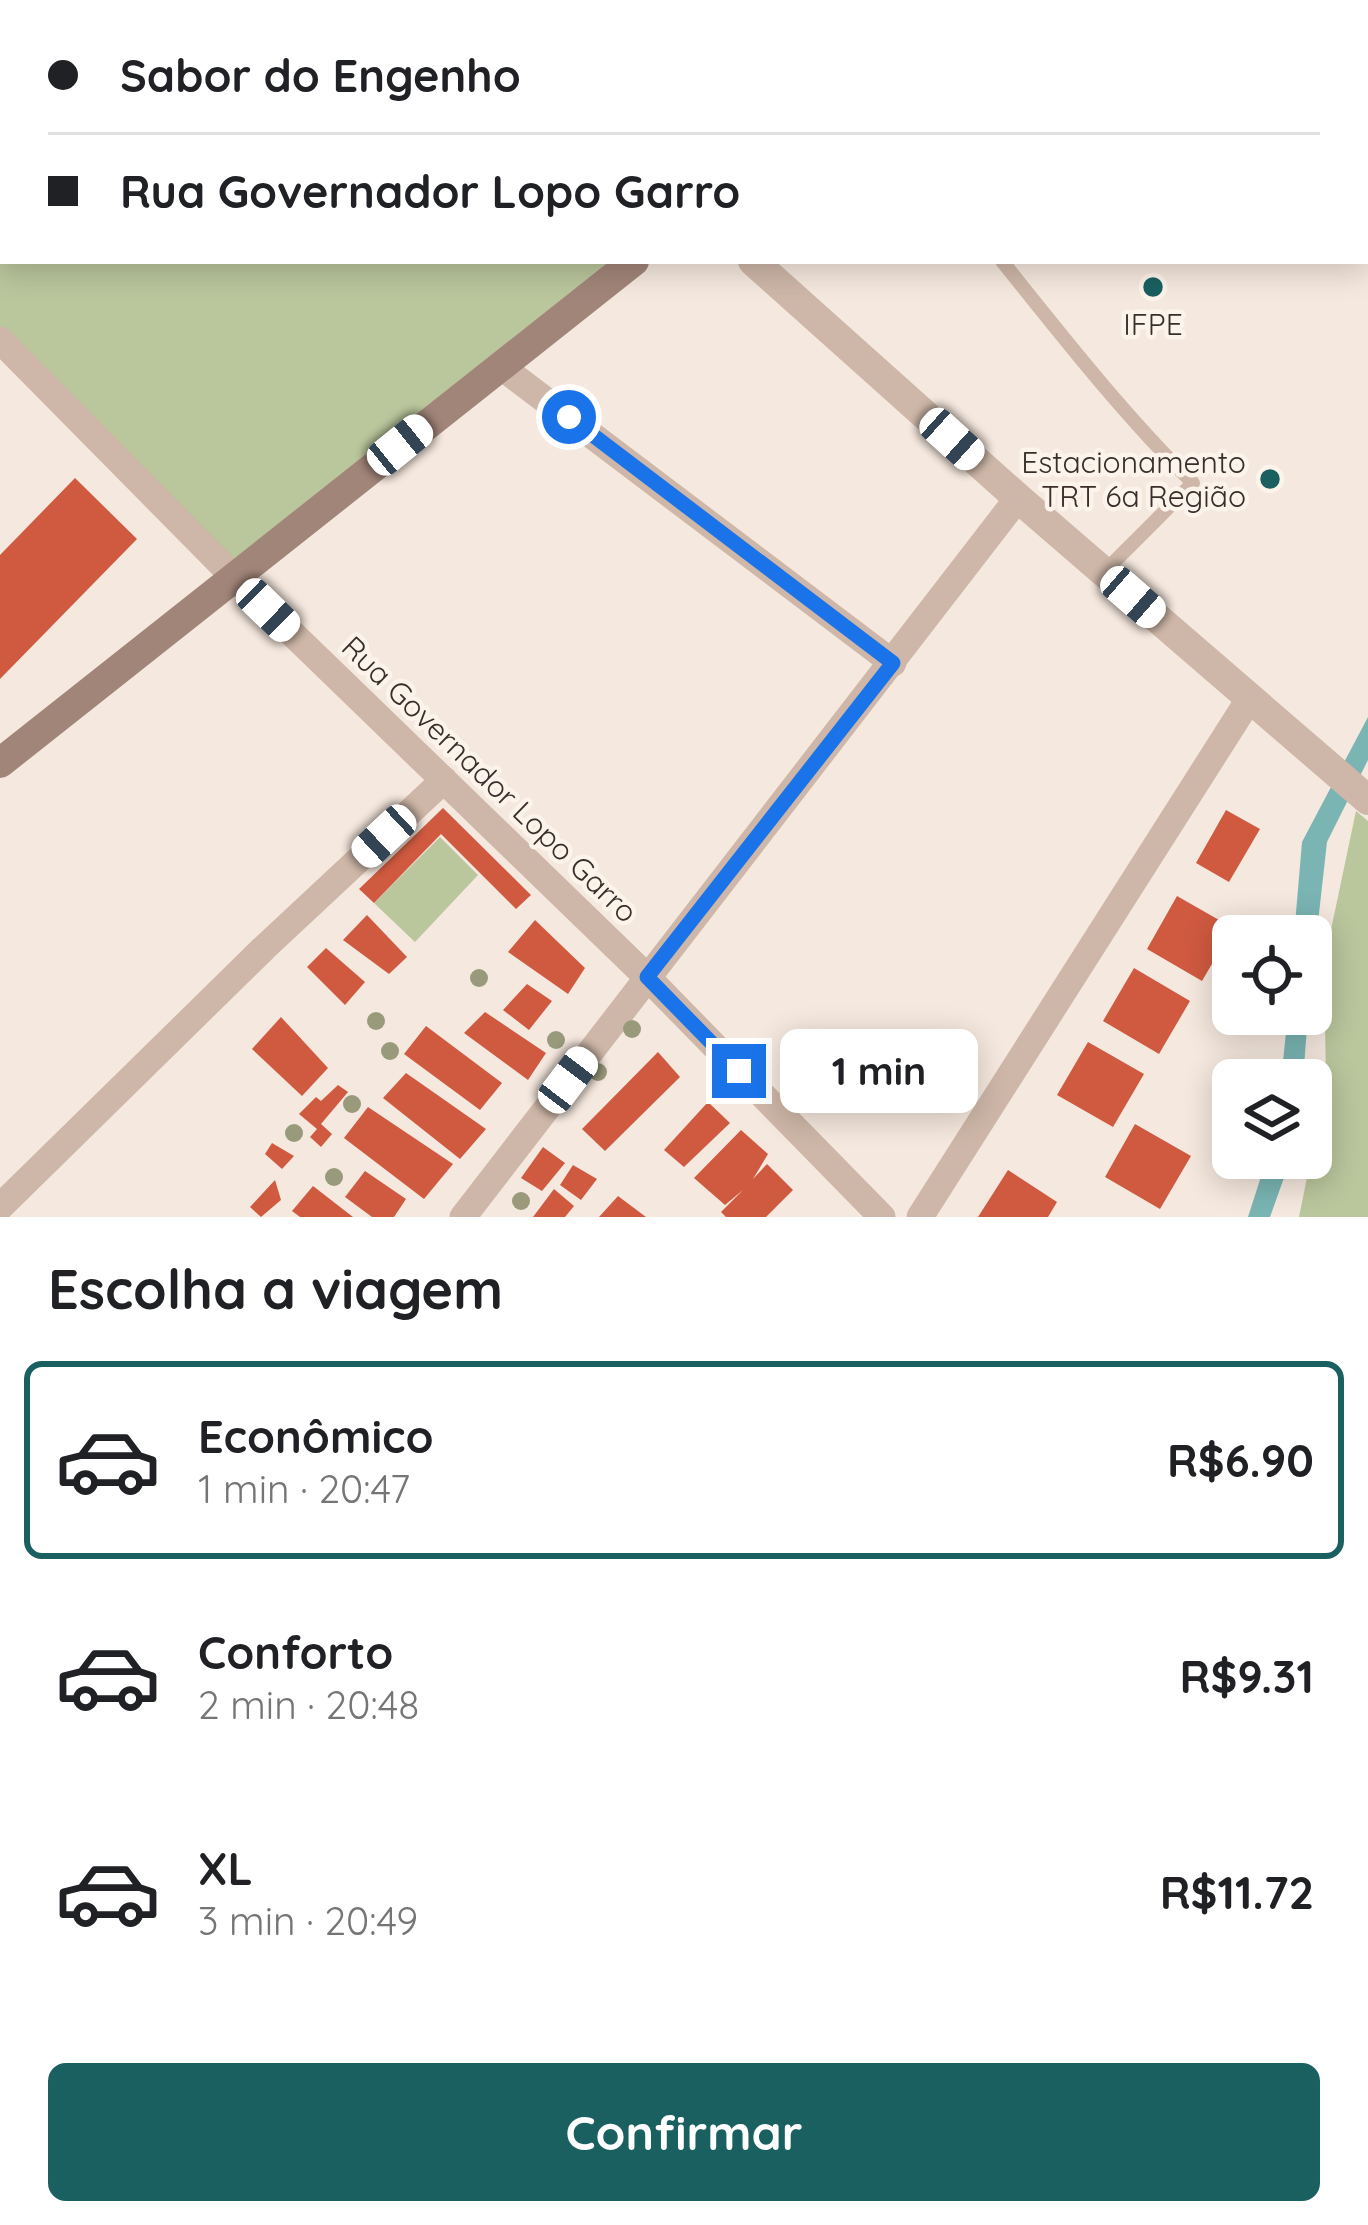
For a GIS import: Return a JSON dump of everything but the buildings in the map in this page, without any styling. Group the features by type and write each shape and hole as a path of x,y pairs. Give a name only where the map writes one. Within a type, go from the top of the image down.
{"main road":[{"path":"0,763 630,264"}],"street":[{"path":"756,264 1368,800"},
{"name":"Rua Governador Lopo Garro","path":"0,340 236,579 647,977 882,1217"},
{"path":"499,365 893,663"},
{"path":"464,1217 1018,498"},
{"path":"920,1217 1250,698"},
{"path":"0,1207 264,948 444,780"}],"lane":[{"path":"1005,264 1113,398 1193,482 1103,572"}],"green space":[{"path":"0,264 648,266 248,572 0,333"},
{"path":"1356,811 1368,821 1368,1217 1299,1217 1307,1179 1332,1179 1332,1059 1326,1059 1325,1035 1332,1035 1332,925"},
{"path":"440,837 478,875 415,942 374,903"}],"water":[{"path":"1368,717 1368,760 1327,842 1319,915 1296,915 1302,842"},
{"path":"1286,1035 1306,1035 1305,1059 1283,1059"},
{"path":"1260,1179 1284,1179 1270,1217 1248,1217"}],"place":[{"name":"IFPE","path":"1153,287"},
{"name":"Estacionamento TRT 6a Região","path":"1270,479"}],"route":[{"path":"569,417 893,663 647,977 739,1071"}]}
